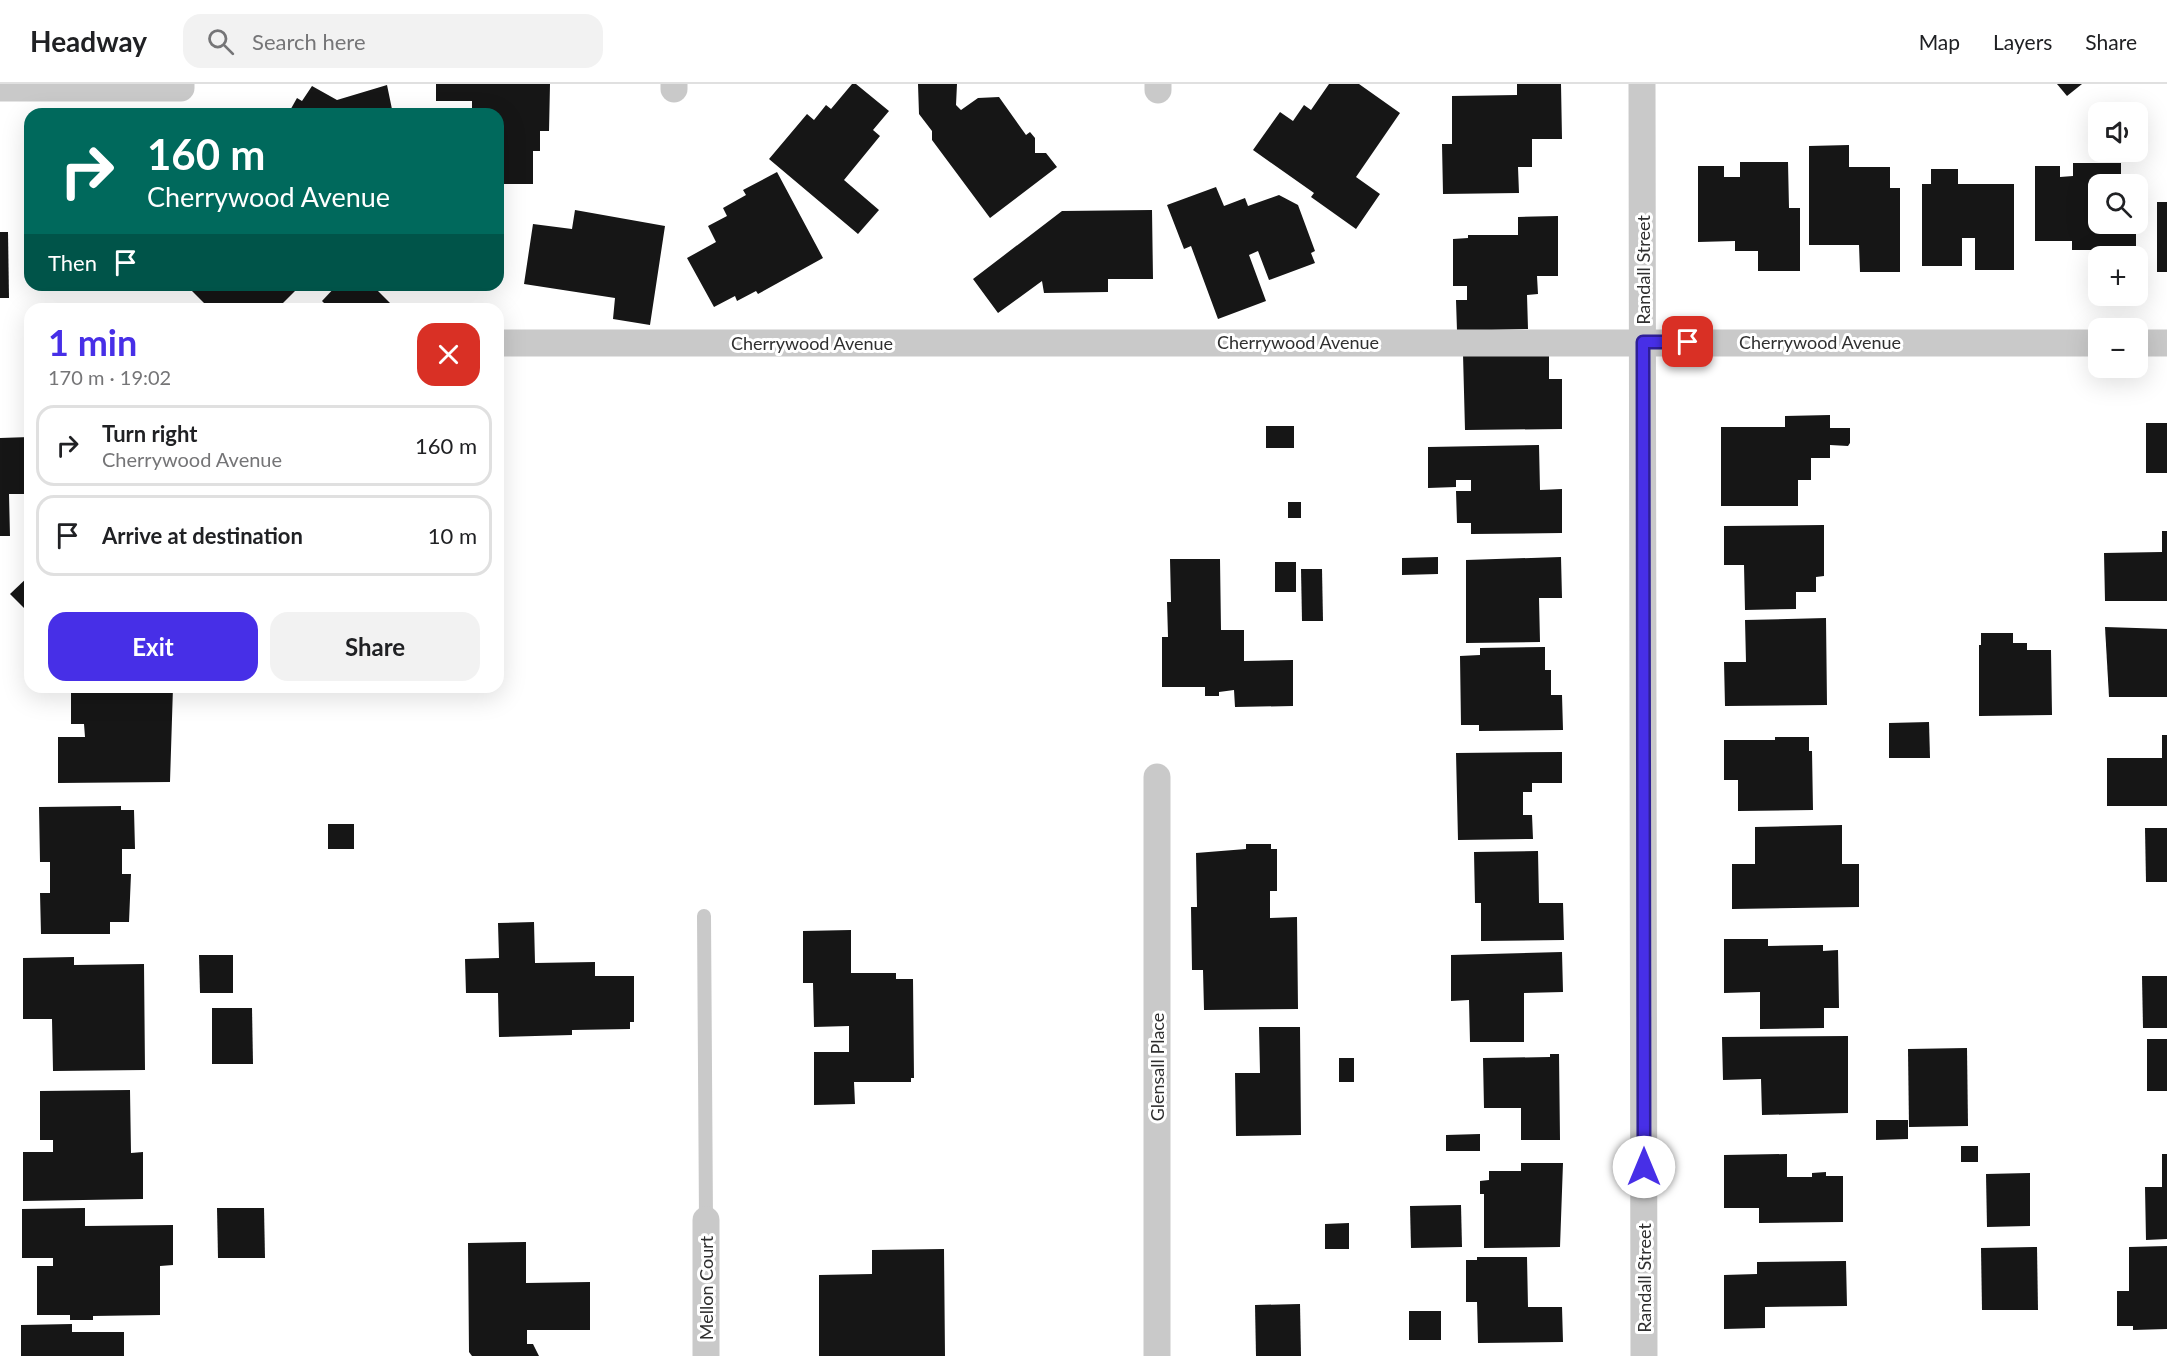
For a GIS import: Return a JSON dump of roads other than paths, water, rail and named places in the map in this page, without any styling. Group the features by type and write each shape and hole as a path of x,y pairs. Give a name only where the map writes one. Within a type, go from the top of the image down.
{"street":[{"name":"Randall Street","path":"1642,84 1644,1356"},
{"path":"0,88 181,86"},
{"name":"Cherrywood Avenue","path":"504,343 2088,343"},
{"path":"2148,343 2167,343"},
{"name":"Glensall Place","path":"1157,1356 1158,777"},
{"name":"Mellon Court","path":"706,1220 706,1356"}],"lane":[{"path":"704,916 706,1220"}]}
